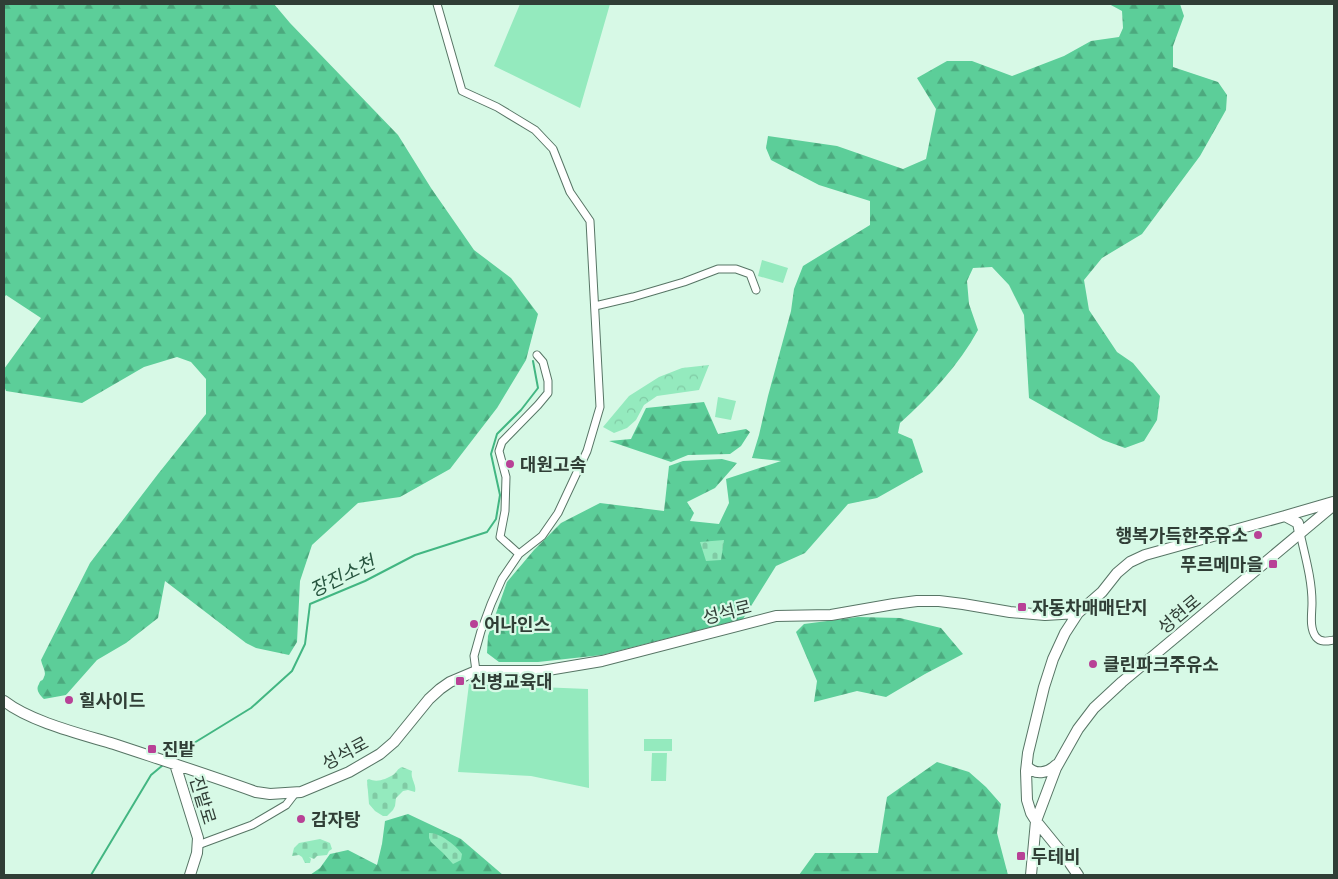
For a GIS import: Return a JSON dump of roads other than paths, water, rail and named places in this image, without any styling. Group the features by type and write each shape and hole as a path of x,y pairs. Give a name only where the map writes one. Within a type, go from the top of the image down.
{"street":[{"path":"437,4 462,91 497,107 535,130 553,150 570,192 590,221 600,407 588,451 558,513 542,536 519,554 502,579 481,631 474,656 476,670"},
{"path":"594,306 698,278 718,270 736,269 750,274 756,290"},
{"path":"519,554 500,537 505,511 506,478 499,451 502,442 548,393 548,381 542,362 537,355"},
{"path":"1078,875 1036,821 1028,807 1027,766 1028,753 1044,687 1053,660 1065,634 1078,614 1130,562 1145,555 1334,503"},
{"name":"성현로","path":"1031,875 1036,821 1048,787 1060,760 1078,729 1094,708 1122,682 1334,503"},
{"path":"1286,516 1298,523 1312,590 1312,631 1320,640 1334,640"},
{"name":"성석로","path":"4,701 17,710 60,728 174,763 256,792 270,794 301,792 349,772 380,754 394,742 429,699 450,682 476,670 542,671 602,661 776,616 831,615 917,601 939,601 1010,612 1045,615 1078,614"},
{"path":"1027,766 1030,770 1043,773 1050,770 1060,760"},
{"name":"진밭로","path":"174,763 198,838 197,853 190,875"},
{"path":"198,845 252,825 286,805 296,792"}],"waterway":[{"name":"장진소천","path":"170,759 251,708 292,671 305,644 310,604 365,581 415,555 487,532 496,519 500,495 491,454 497,434 521,410 538,388 533,361"},
{"name":"장진소천","path":"91,875 151,775 163,765"}],"place":[{"name":"대원고속","path":"510,464"},
{"name":"행복가득한주유소","path":"1258,535"},
{"name":"푸르메마을","path":"1273,564"},
{"name":"자동차매매단지","path":"1022,607"},
{"name":"어나인스","path":"474,624"},
{"name":"클린파크주유소","path":"1093,664"},
{"name":"신병교육대","path":"460,681"},
{"name":"힐사이드","path":"69,700"},
{"name":"진밭","path":"152,749"},
{"name":"감자탕","path":"301,819"},
{"name":"두테비","path":"1021,856"}]}
